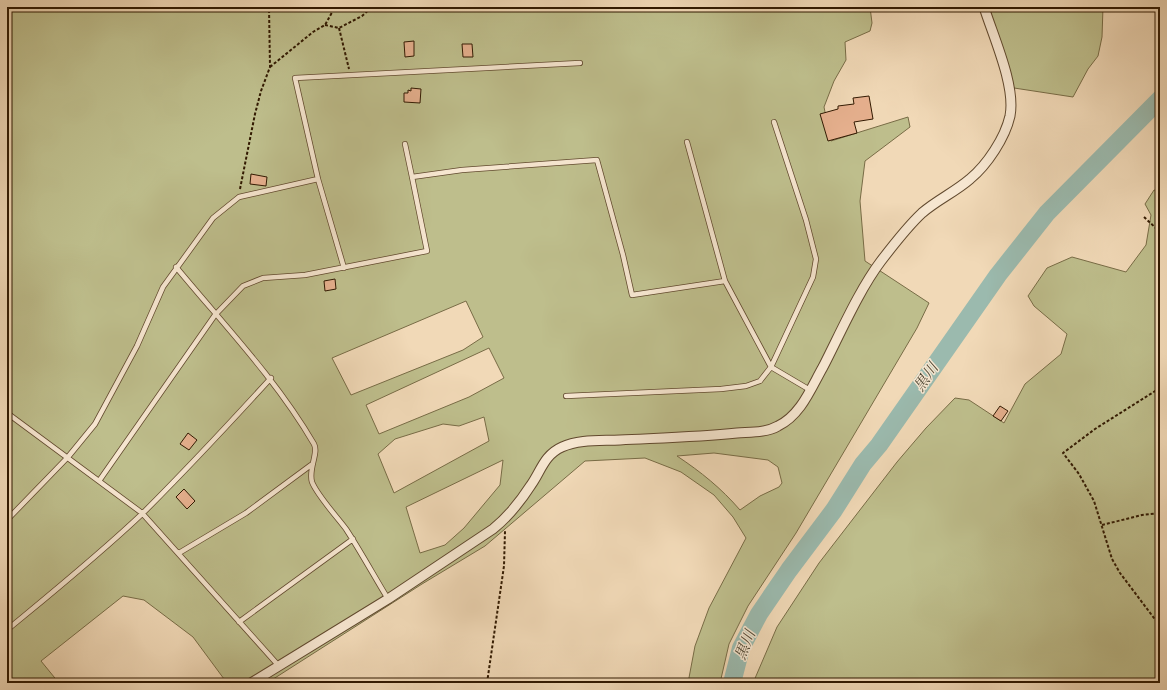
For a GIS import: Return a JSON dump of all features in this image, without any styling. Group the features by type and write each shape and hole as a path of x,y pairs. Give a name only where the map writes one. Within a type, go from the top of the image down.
{"street":[{"path":"251,683 451,559 504,520 533,482 543,463 551,454 562,447 587,442 758,432 776,428 791,419 810,390 880,263 923,212 971,179 986,161 1002,136 1009,117 1011,103 1008,83 984,7"}],"lane":[{"path":"344,268 318,179 295,78 580,63"},
{"path":"566,396 721,389 746,386 760,381 771,367 813,277 816,259 806,220 774,122"},
{"path":"687,142 725,281 771,367 810,390"},
{"path":"99,481 215,315 243,286 263,278 305,275 428,251 405,144"},
{"path":"412,177 470,170 597,160 623,255 632,295 725,281"},
{"path":"7,520 68,457 94,424 137,346 163,287 176,267 213,218 239,196 318,179"},
{"path":"176,267 215,315 271,378 316,446 316,455 311,465 246,513 179,553"},
{"path":"7,630 62,585 142,514 211,443 271,378"},
{"path":"7,413 68,457 142,514 179,553 278,665"},
{"path":"311,465 312,482 353,539 388,599"},
{"path":"239,622 353,539"}],"path":[{"path":"239,196 250,133 261,92 270,67 269,7"},
{"path":"270,67 308,36 325,25 335,7"},
{"path":"325,25 339,28 362,16 372,7"},
{"path":"339,28 350,74"},
{"path":"1144,217 1160,232"},
{"path":"1160,388 1095,429 1063,453 1083,480 1094,501 1112,559 1120,573 1160,626"},
{"path":"1102,525 1142,515 1160,514"},
{"path":"487,683 504,566 506,545 504,520"}],"green space":[{"path":"7,7 870,7 872,23 870,31 845,42 846,60 834,81 824,107 831,141 908,117 910,127 865,161 860,201 865,261 929,303 917,328 796,533 748,606 729,644 720,683 688,683 695,646 709,608 746,538 733,517 714,495 681,472 645,458 585,461 485,546 422,584 267,683 227,683 193,637 144,600 123,596 41,661 59,683 7,683","holes":["466,301 483,337 463,350 351,395 332,358","489,348 504,378 469,397 379,434 366,405","484,417 489,441 394,493 378,454 395,439 443,424 459,426","714,453 768,460 778,467 782,483 779,487 760,496 740,510 718,487 677,456","503,460 500,485 464,528 445,545 420,553 406,507"]},
{"path":"988,7 1103,7 1102,37 1098,56 1088,69 1073,97 1014,88"},
{"path":"1154,190 1160,191 1160,683 753,683 777,627 819,563 897,462 926,428 955,398 969,400 1004,423 1025,384 1061,354 1067,334 1034,306 1028,296 1047,268 1072,257 1126,272 1146,245 1151,215 1145,204"}],"building":[{"path":"414,41 414,56 405,57 404,42"},
{"path":"462,44 472,44 473,57 463,57"},
{"path":"411,88 421,89 420,103 404,102 404,93 408,93 408,90 411,91"},
{"path":"869,96 873,119 854,122 857,133 828,141 820,114 838,109 838,106 854,104 853,98"},
{"path":"251,174 267,177 266,186 250,184"},
{"path":"335,279 336,289 325,291 324,281"},
{"path":"1000,406 1008,411 1001,421 993,416"},
{"path":"188,433 197,440 189,450 180,444"},
{"path":"184,489 195,501 187,509 176,497"}],"waterway":[{"name":"黒川","path":"732,683 741,648 759,614 789,570 834,510 863,464 879,445 998,275 1047,213 1160,99"}]}
